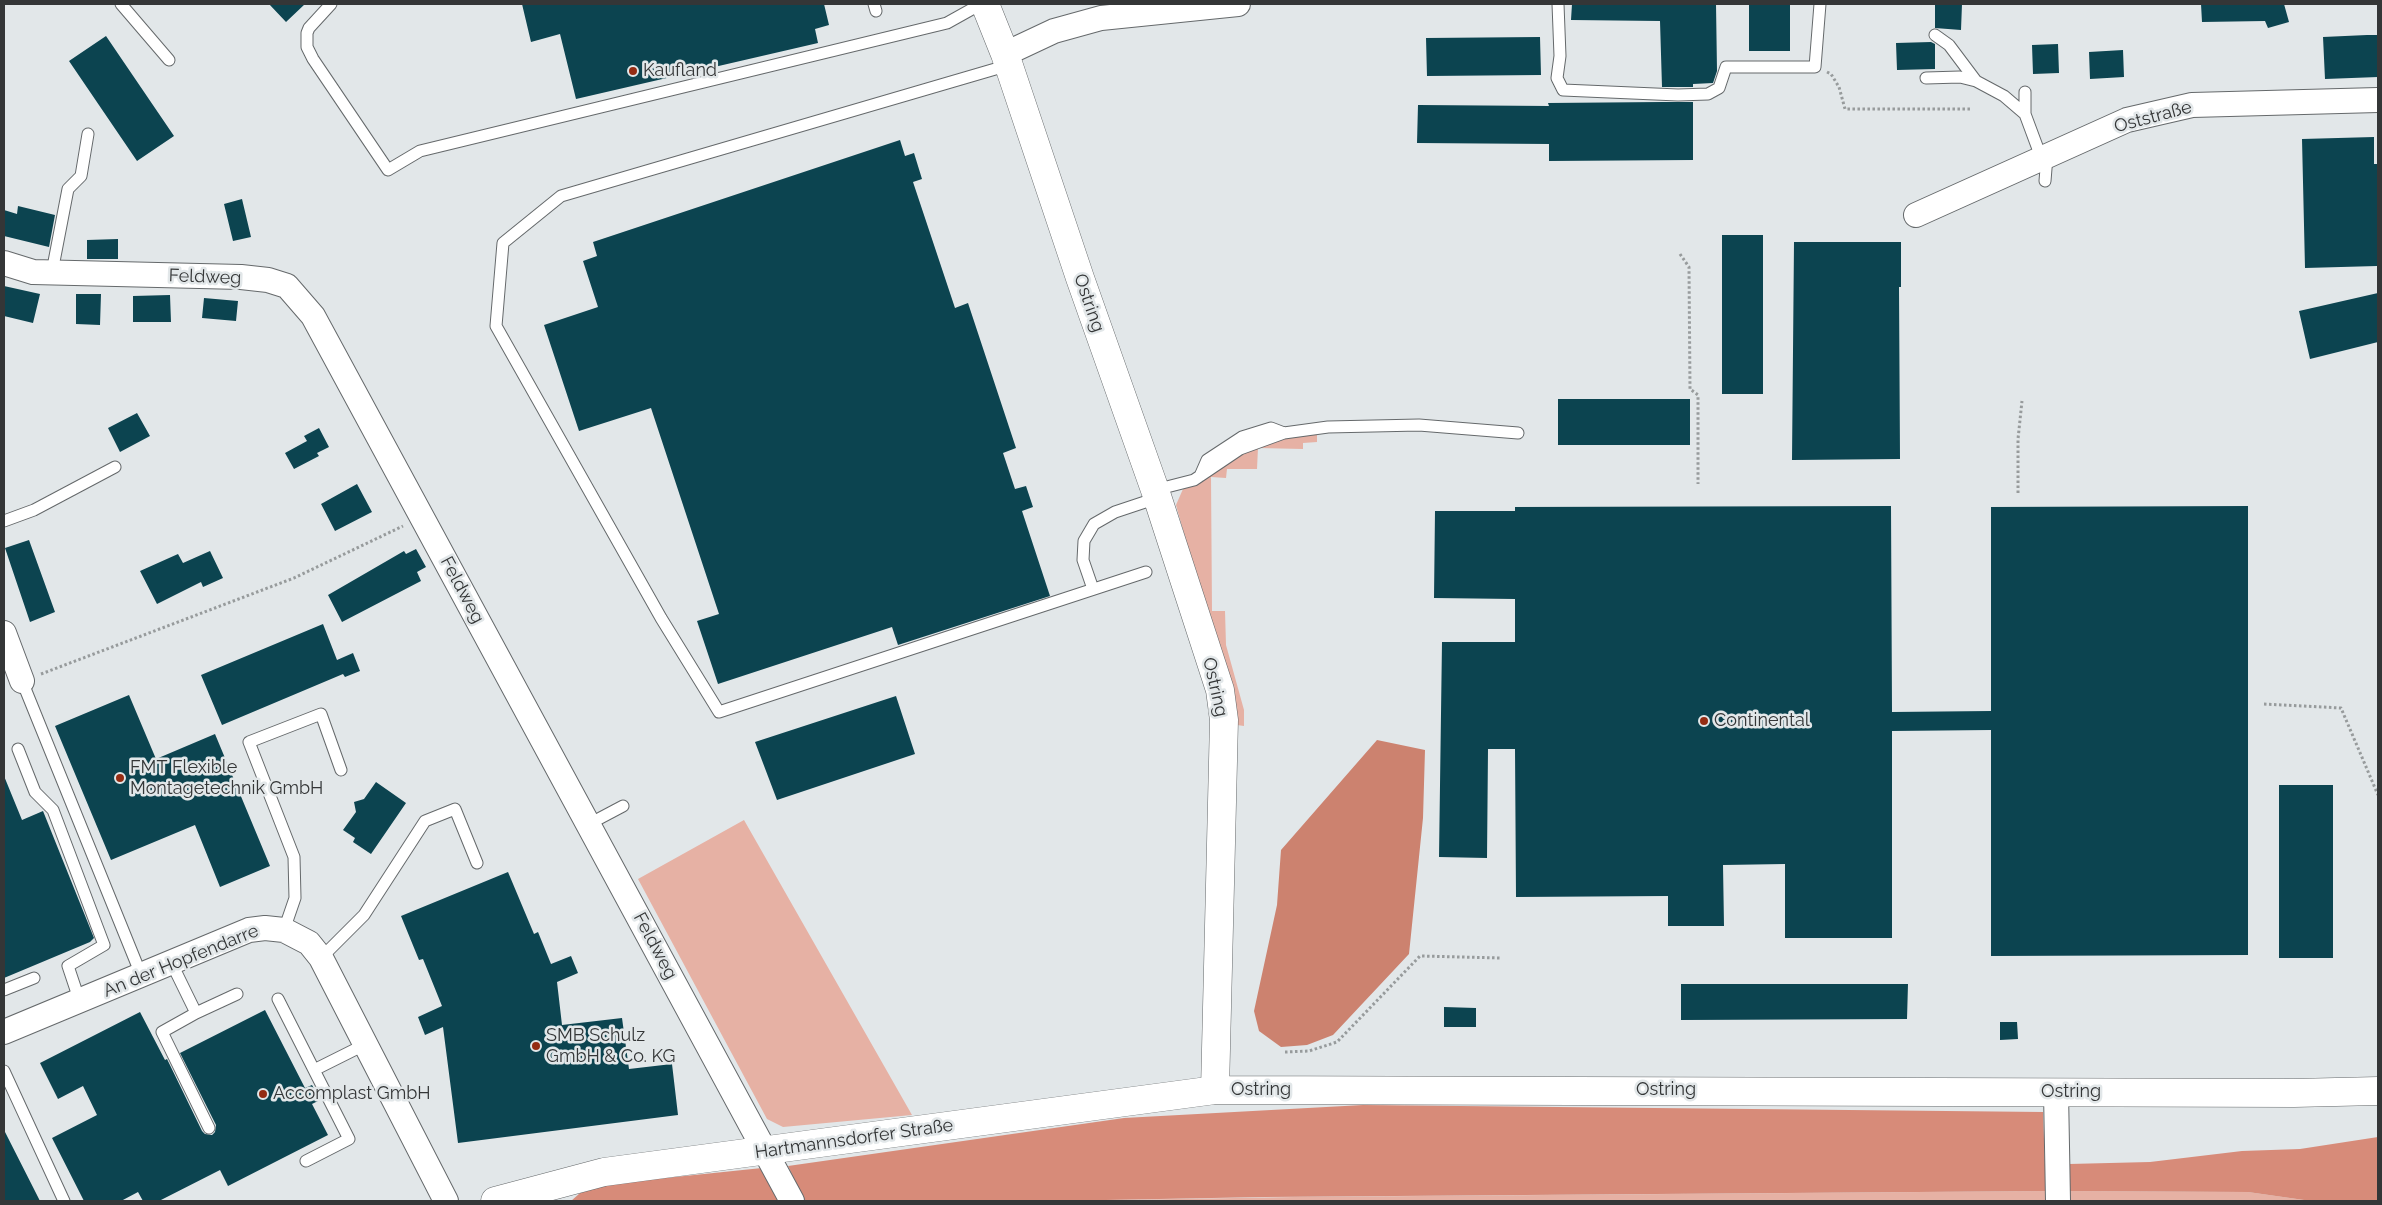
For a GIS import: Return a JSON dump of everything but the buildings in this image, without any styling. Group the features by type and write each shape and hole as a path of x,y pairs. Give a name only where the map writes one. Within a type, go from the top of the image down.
{"main road":[{"name":"Ostring","path":"985,4 1007,59 1080,278 1156,494 1220,690 1224,720 1215,1090 2294,1093 2378,1091"},
{"name":"Hartmannsdorfer Straße","path":"495,1201 604,1172 1215,1090"}],"street":[{"path":"1007,59 1054,31 1101,18 1238,4"},
{"name":"Oststraße","path":"1916,215 2052,156 2127,120 2192,105 2378,100"},
{"name":"Feldweg","path":"4,263 33,272 241,277 268,280 287,286 313,316 590,824 792,1201"},
{"path":"4,633 31,678"},
{"name":"An der Hopfendarre","path":"4,1032 172,964 249,930 265,928 284,930 309,944 321,958 446,1201"},
{"path":"2056,1092 2058,1201"}],"lane":[{"path":"120,4 169,60"},
{"path":"331,4 309,28 307,47 313,59 388,170 420,151 947,22 981,4"},
{"path":"1558,4 1560,56 1557,78 1563,90 1631,94 1708,94 1720,88 1726,67 1815,67 1820,4"},
{"path":"1935,34 1949,45 1976,80"},
{"path":"1007,59 561,196 502,243 496,326 661,618 719,712 1146,572"},
{"path":"1926,78 1960,77 1976,80 2004,96 2025,114 2052,156 2045,180"},
{"path":"2025,92 2025,114"},
{"path":"52,272 68,189 81,176 88,134"},
{"path":"1093,589 1083,560 1084,541 1094,524 1115,512 1194,480 1200,476 1208,460 1242,437 1271,428 1284,433 1328,427 1410,426 1518,433"},
{"path":"4,521 34,510 115,467"},
{"path":"31,678 142,976"},
{"path":"284,930 295,898 294,857 249,742 321,714 342,770"},
{"path":"18,749 35,792 54,810 104,945 68,966 80,1002"},
{"path":"590,824 623,806"},
{"path":"321,958 364,916 425,821 455,809 477,864"},
{"path":"172,964 196,1013"},
{"path":"4,990 34,978"},
{"path":"209,1128 162,1032 196,1013 237,994"},
{"path":"278,998 349,1139 306,1162"},
{"path":"314,1070 366,1044"},
{"path":"4,1071 64,1201"}],"path":[{"path":"1815,67 1831,74 1839,87 1845,108 1970,109"},
{"path":"1680,254 1689,267 1690,389 1698,395 1698,484"},
{"path":"2018,493 2018,439 2022,401"},
{"path":"31,678 294,578 423,517"},
{"path":"2264,704 2341,708 2378,795"},
{"path":"1285,1052 1309,1052 1336,1042 1420,956 1501,958"}],"shaded area":[{"path":"1317,433 1317,442 1303,443 1303,449 1258,448 1257,469 1227,469 1226,478 1211,477 1212,611 1225,611 1226,645 1244,710 1244,726 1237,725 1176,505 1183,489 1246,451 1291,435"},
{"path":"1377,740 1425,750 1423,818 1409,954 1333,1035 1307,1045 1281,1047 1259,1031 1254,1011 1277,905 1281,850"},
{"path":"744,820 912,1115 783,1127 767,1119 638,879"},
{"path":"1363,1105 2043,1112 2046,1191 1265,1197 1053,1201 805,1201 788,1166 1124,1118"},
{"path":"2378,1137 2378,1201 2311,1201 2248,1192 2069,1191 2069,1164 2150,1162 2242,1151 2300,1149"},
{"path":"762,1168 779,1201 571,1201 588,1186"},
{"path":"2046,1191 2046,1201 1057,1201 1294,1197"},
{"path":"2069,1191 2248,1192 2311,1201 2068,1201"}],"place":[{"name":"Kaufland","path":"633,71"},
{"name":"Continental","path":"1704,721"},
{"name":"FMT Flexible Montagetechnik GmbH","path":"120,778"},
{"name":"SMB Schulz GmbH & Co. KG","path":"536,1046"},
{"name":"Accomplast GmbH","path":"263,1094"}]}
